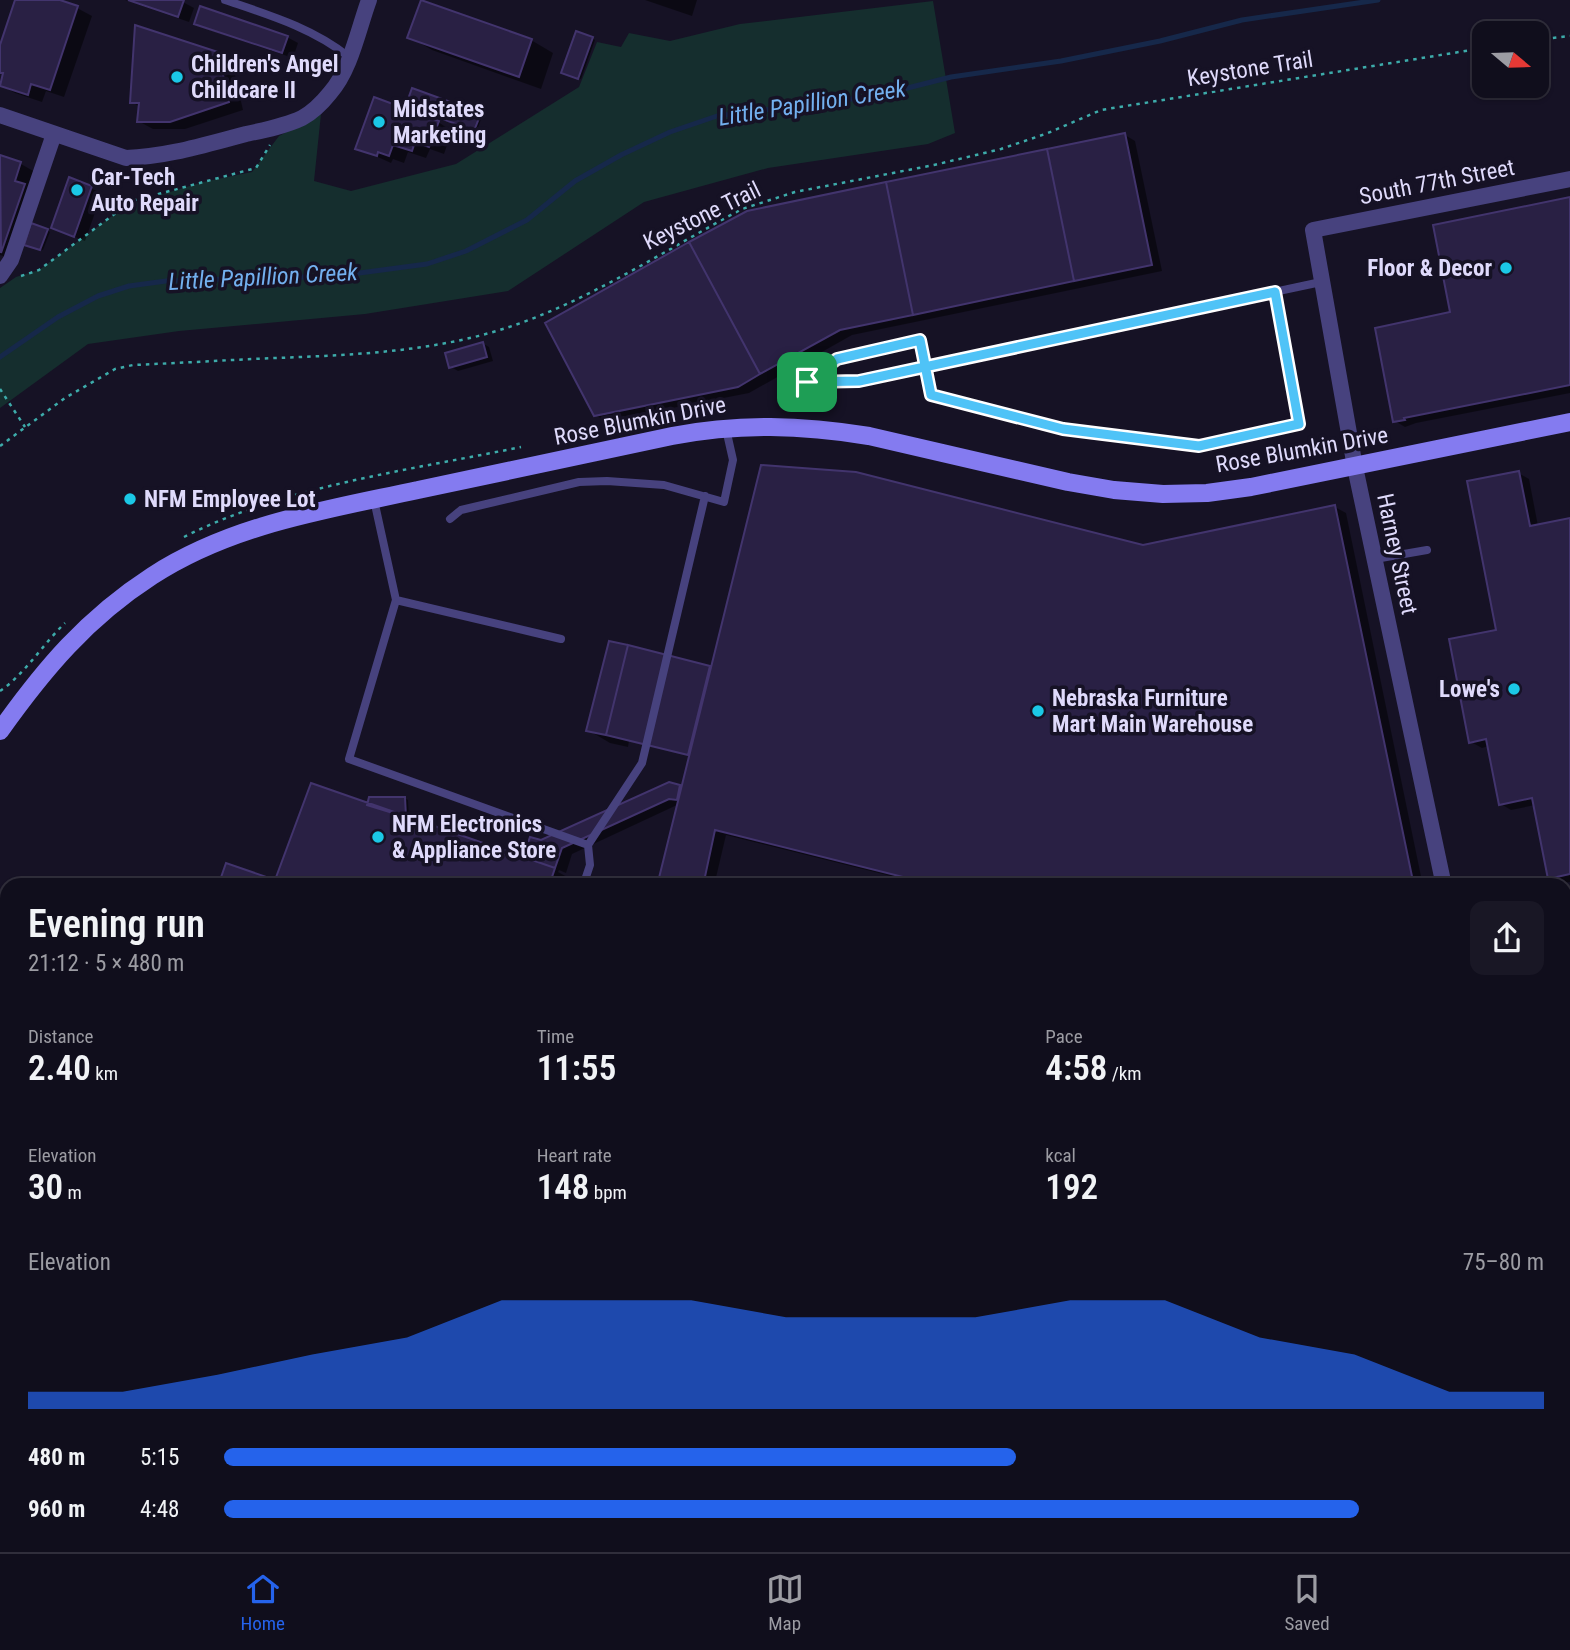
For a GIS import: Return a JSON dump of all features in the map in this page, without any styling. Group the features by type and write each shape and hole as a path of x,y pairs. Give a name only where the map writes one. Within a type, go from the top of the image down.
{"main road":[{"name":"Rose Blumkin Drive","path":"0,731 33,685 81,631 152,576 199,550 283,519 672,436 752,425 836,431 869,436 1068,482 1141,493 1185,493 1229,490 1356,467 1570,422"}],"street":[{"path":"0,115 115,156 140,158 280,126 302,118 317,108 337,84 369,0"},
{"path":"8,277 11,260 54,134"},
{"name":"South 77th Street","path":"1313,230 1570,179"},
{"name":"Harney Street","path":"1313,230 1356,467 1442,878"}],"lane":[{"path":"225,0 296,25 334,45 349,57"},
{"path":"1275,292 1299,424 1199,446 1063,429 931,395 925,366 920,340 837,359 807,382 859,381 925,366 1321,282"},
{"path":"450,519 461,510 579,482 664,485 724,502 733,460 726,428"},
{"path":"586,878 590,865 587,845 642,763 705,496"},
{"path":"374,500 396,600 349,759 587,845"},
{"path":"1375,559 1427,551"},
{"path":"396,600 561,639"}],"path":[{"path":"1549,38 1570,36"},
{"name":"Keystone Trail","path":"0,446 65,398 116,369 133,365 369,353 430,345 504,329 584,295 742,208 769,198 1001,149 1048,133 1101,110 1472,50"},
{"path":"8,277 39,270 132,201 256,168 280,126"},
{"path":"0,389 25,427"}],"green space":[{"path":"933,1 955,133 928,144 768,168 644,202 508,291 365,314 179,331 88,344 0,408 0,288 16,277 39,270 127,205 203,182 252,172 279,136 321,114 314,181 351,191 456,164 579,87 597,42 621,47 629,33 670,41 740,24"}],"building":[{"path":"15,0 60,0 78,6 50,90 31,84 28,95 0,86 3,73 0,73 0,45"},
{"path":"128,0 184,0 178,17"},
{"path":"421,0 532,39 519,77 407,38"},
{"path":"200,6 288,36 282,53 194,24"},
{"name":"Children's Angel Childcare II","path":"135,25 218,52 229,102 170,122 137,122 139,103 130,103"},
{"path":"576,31 593,37 578,79 561,73"},
{"path":"412,88 481,113 474,131 406,105"},
{"path":"374,97 439,121 429,147 415,142 412,151 393,145 389,156 378,152 377,156 355,149"},
{"path":"1125,133 1152,265 1074,281 1047,149"},
{"path":"1047,149 1074,281 913,315 886,182"},
{"path":"0,155 21,162 15,181 25,184 1,253"},
{"path":"69,177 92,186 74,237 51,228"},
{"path":"886,182 913,315 840,330 760,374 689,242 747,211"},
{"name":"Floor & Decor","path":"1570,197 1570,385 1393,422 1375,328 1450,312 1433,225"},
{"path":"31,223 48,229 40,250 24,245"},
{"path":"689,242 760,374 738,387 594,416 545,323"},
{"path":"483,342 487,357 449,368 445,353"},
{"name":"Nebraska Furniture Mart Main Warehouse","path":"761,465 856,472 1143,545 1335,505 1412,878 907,878 715,830 705,878 659,878"},
{"name":"Lowe's","path":"1519,471 1530,526 1570,518 1570,874 1548,878 1532,798 1499,805 1486,739 1469,743 1449,639 1496,630 1467,481"},
{"path":"609,641 628,645 606,735 586,731"},
{"path":"628,645 710,666 688,755 606,735"},
{"path":"669,782 680,785 677,800 669,799 562,848 555,868 523,857 530,837 541,840"},
{"name":"NFM Electronics & Appliance Store","path":"311,783 555,868 552,878 276,878"},
{"path":"369,797 405,797 406,817 367,805"},
{"name":"NFM Electronics & Appliance Store","path":"226,863 269,878 221,878"}],"waterway":[{"name":"Little Papillion Creek","path":"0,357 58,317 98,296 129,286 166,281 337,276 427,264 466,251 527,220 575,181 621,155 670,132 717,116 876,96 951,77 1061,61 1160,41 1242,20 1378,0"}],"place":[{"name":"Children's Angel Childcare II","path":"177,77"},
{"name":"Midstates Marketing","path":"379,122"},
{"name":"Car-Tech Auto Repair","path":"77,190"},
{"name":"Floor & Decor","path":"1506,268"},
{"name":"NFM Employee Lot","path":"130,499"},
{"name":"Lowe's","path":"1514,689"},
{"name":"Nebraska Furniture Mart Main Warehouse","path":"1038,711"},
{"name":"NFM Electronics & Appliance Store","path":"378,837"}],"route":[{"path":"807,382 837,359 920,340 925,366 931,395 1063,429 1199,446 1299,424 1275,292 925,366 859,381 807,382"}]}
